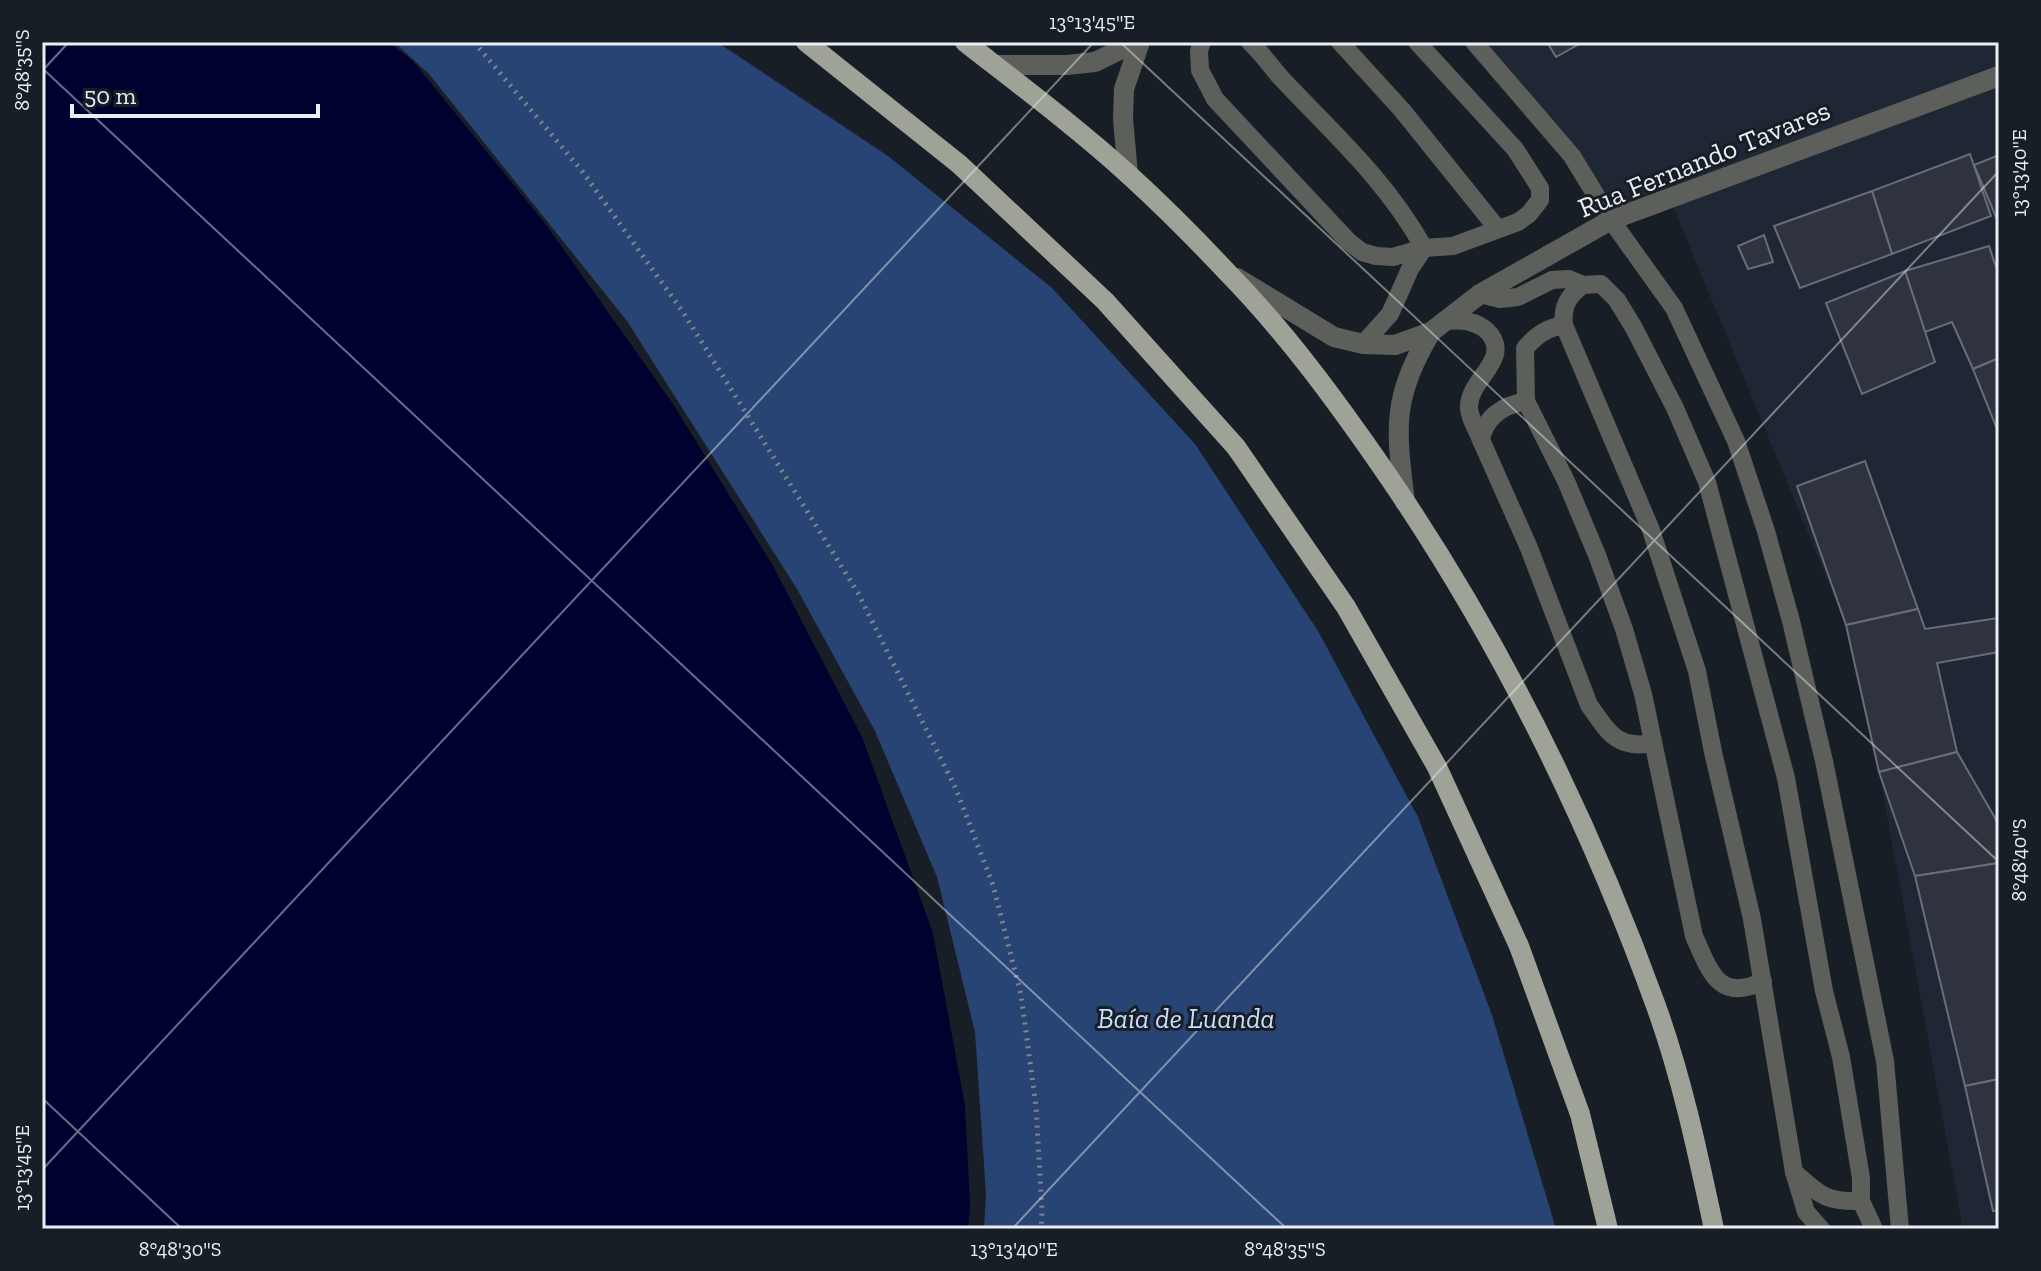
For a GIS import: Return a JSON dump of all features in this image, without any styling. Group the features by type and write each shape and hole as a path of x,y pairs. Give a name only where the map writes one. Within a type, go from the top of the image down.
{"main road":[{"path":"806,42 959,164 1105,301 1236,447 1346,607 1437,767 1519,946 1580,1114 1608,1229"},
{"path":"965,42 1128,174 1228,272 1322,381 1405,502 1503,662 1559,772 1604,875 1657,1008 1693,1133 1714,1229"}],"street":[{"path":"995,65 1095,62 1138,42"},
{"path":"1128,174 1123,119 1124,89 1138,42"},
{"name":"Rua Fernando Tavares","path":"1228,272 1334,337 1363,344 1395,345 1437,327 1480,294 1611,220 1999,76"},
{"path":"1405,502 1397,422 1408,374 1437,327"}],"lane":[{"path":"1202,42 1200,70 1215,99 1348,241 1362,252 1393,257 1424,248 1453,246 1518,222 1540,200 1540,188 1515,149 1417,42"},
{"path":"1340,42 1402,110 1497,228"},
{"path":"1474,42 1572,156 1611,220 1674,308 1736,441 1791,621 1824,761 1885,1061 1900,1229"},
{"path":"1252,43 1353,150 1402,213 1424,248"},
{"path":"1363,344 1390,314 1410,269 1424,248"},
{"path":"1480,294 1500,299 1518,297 1552,280 1569,279 1583,285 1601,284 1617,300 1628,318 1675,408 1707,482 1786,778 1824,991 1841,1057 1861,1178 1861,1201 1874,1229"},
{"path":"1583,285 1566,303 1564,325 1651,530 1697,671 1763,981 1794,1172 1806,1212 1821,1229"},
{"path":"1437,327 1460,319 1484,327 1494,339 1497,353 1477,382 1468,407 1529,548 1589,705 1619,742 1635,746 1653,743"},
{"path":"1564,325 1550,327 1525,348 1526,401 1566,481 1624,629 1643,694 1694,936 1719,981 1731,989 1741,990 1763,981"},
{"path":"1481,440 1483,430 1496,413 1514,403 1526,401"},
{"path":"1794,1172 1819,1194 1834,1201 1861,1201"}],"path":[{"path":"474,42 582,171 691,325 858,593 956,789 993,885 1021,995 1036,1106 1041,1229"}],"shaded area":[{"path":"42,42 388,42 413,61 547,226 673,404 773,566 862,737 933,933 965,1106 970,1205 968,1229 42,1229"},
{"path":"1474,42 1999,42 1999,1229 1963,1229 1879,772 1846,625 1670,199 1611,220"}],"green space":[{"name":"Baía de Luanda","path":"394,42 717,42 888,156 1052,288 1195,444 1318,631 1418,817 1492,1015 1556,1229 984,1229 986,1194 975,1032 937,877 875,731 797,589 627,321 429,74"}],"building":[{"path":"1547,42 1583,42 1556,57"},
{"path":"1970,154 1991,216 1892,254 1872,191"},
{"path":"1999,155 1999,224 1974,165"},
{"path":"1872,191 1892,254 1800,288 1774,226"},
{"path":"1764,235 1773,262 1748,269 1738,246"},
{"path":"1989,246 1999,276 1999,358 1973,369 1952,322 1925,332 1905,271"},
{"path":"1905,271 1935,362 1862,394 1826,303"},
{"path":"1999,358 1999,434 1973,369"},
{"path":"1865,461 1918,609 1846,625 1797,486"},
{"path":"1918,609 1925,629 1999,618 1999,652 1937,663 1957,752 1879,772 1846,625"},
{"path":"1957,752 1995,818 1999,830 1999,863 1915,876 1879,772"},
{"path":"1999,863 1999,1079 1965,1086 1915,876"},
{"path":"1999,1079 1999,1210 1993,1211 1965,1086"}]}
